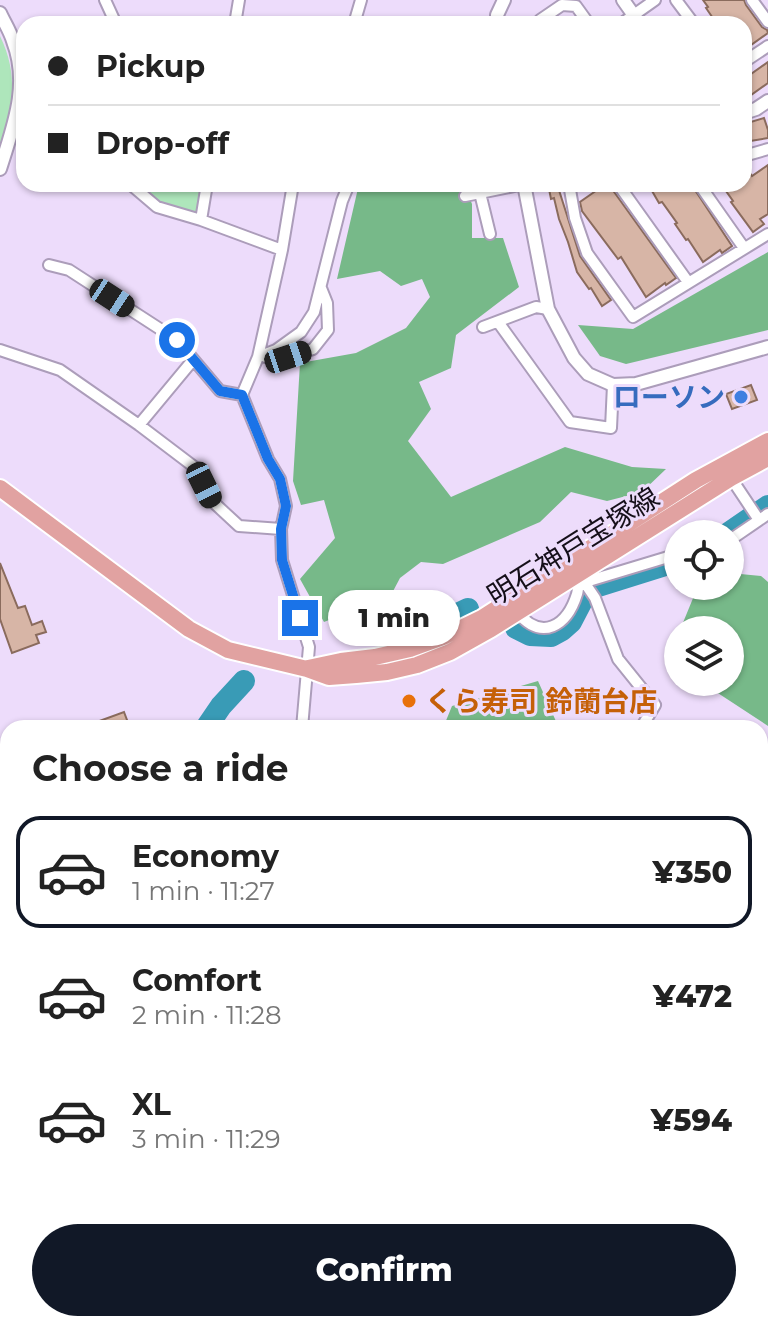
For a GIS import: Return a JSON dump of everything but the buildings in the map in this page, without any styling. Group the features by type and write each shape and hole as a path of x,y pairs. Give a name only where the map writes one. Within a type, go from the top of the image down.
{"main road":[{"name":"明石神戸宝塚線","path":"307,669 410,649 482,618 696,480 768,441"},
{"name":"明石神戸宝塚線","path":"0,488 189,629 228,650 329,677 387,672 417,665 450,652 768,458"}],"street":[{"path":"640,16 655,0"},
{"path":"752,0 768,22"},
{"path":"546,16 562,5 576,6 583,16"},
{"path":"0,13 16,51"},
{"path":"0,169 16,128"},
{"path":"139,192 157,207 282,250"},
{"path":"201,220 206,192"},
{"path":"292,192 258,357 242,395 268,459 280,479 286,506 281,529 282,560 309,647 303,720"},
{"path":"258,357 276,350 301,332 314,312 346,192"},
{"path":"465,196 485,192"},
{"path":"526,192 548,309 574,358 588,374 613,385 636,384 768,347"},
{"path":"570,192 587,253 633,317 768,234"},
{"path":"624,192 688,282"},
{"path":"705,192 744,248"},
{"path":"480,193 490,234"},
{"path":"49,265 69,270 177,340 220,391 242,395"},
{"path":"258,357 288,357 313,349 328,330 327,303 320,286"},
{"path":"483,327 536,307 548,309"},
{"path":"498,322 570,422 611,428 613,385"},
{"path":"0,350 60,370 139,425 197,469 212,501 239,526 281,529"},
{"path":"139,425 193,360"},
{"path":"731,478 763,517 744,530"},
{"path":"578,573 592,580 664,558"},
{"path":"517,612 527,624 546,628 564,621 578,592 578,573"},
{"path":"578,573 595,598 618,659 655,705 646,720"}],"green space":[{"path":"0,36 10,64 12,91 0,147"},
{"path":"144,192 202,192 198,210 189,214 158,204"},
{"path":"357,192 467,192 472,204 472,238 503,238 519,287 456,335 451,368 419,382 431,409 408,441 451,497 565,447 632,467 666,469 642,492 607,501 571,492 540,522 443,564 421,562 400,578 391,595 324,622 300,579 335,538 324,500 301,505 293,481 300,363 356,353 406,328 430,297 422,279 401,286 380,271 337,279"},
{"path":"768,252 768,330 626,364 600,356 578,325 633,329"},
{"path":"744,574 761,576 768,582 768,720 759,720 722,696 744,696 744,616 686,616 692,600 744,600"},
{"path":"538,681 555,720 446,720 452,706"}],"waterway":[{"path":"744,522 768,506"},
{"path":"516,628 530,635 551,636 571,622 584,597 595,587 664,565"},
{"path":"443,621 468,609"},
{"path":"211,720 244,681"}],"place":[{"name":"ローソン","path":"741,397"},
{"name":"くら寿司 鈴蘭台店","path":"409,701"}],"route":[{"path":"177,340 220,391 242,395 268,459 280,479 286,506 281,529 282,560 300,618"}]}
